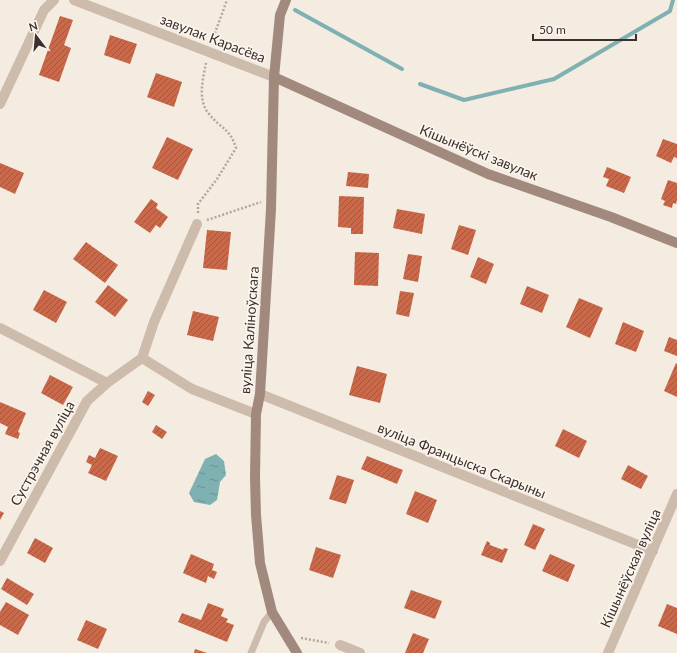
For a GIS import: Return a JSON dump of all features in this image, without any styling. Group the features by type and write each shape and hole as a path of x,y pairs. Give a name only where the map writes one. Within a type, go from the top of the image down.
{"main road":[{"name":"вуліца Каліноўскага","path":"286,0 280,15 274,77 271,198 260,394 256,414 256,516 260,563 272,612 297,653"},
{"name":"Кішынёўскі завулак","path":"274,77 488,174 611,217 677,243"}],"street":[{"path":"0,104 44,10 54,0"},
{"name":"завулак Карасёва","path":"74,0 274,77"},
{"path":"197,224 154,322 142,358 192,389 256,414"},
{"path":"0,328 108,383"},
{"name":"Сустрэчная вуліца","path":"0,561 87,401 108,383 142,358"},
{"name":"вуліца Францыска Скарыны","path":"260,394 653,551"},
{"name":"Кішынёўская вуліца","path":"608,653 677,494"},
{"path":"340,645 360,653"}],"lane":[{"path":"251,653 264,622 272,612"}],"path":[{"path":"227,0 208,51 201,92 208,113 232,135 236,148 217,179 198,204 197,224 271,198"},
{"path":"288,636 340,645"}],"water":[{"path":"216,454 224,461 226,475 220,482 217,500 210,505 194,502 189,493 205,459"}],"building":[{"path":"60,16 73,20 64,45 71,48 59,82 39,75"},
{"path":"110,35 137,44 130,64 104,55"},
{"path":"156,73 182,82 174,107 147,97"},
{"path":"167,137 193,149 178,180 152,168"},
{"path":"663,139 677,144 677,158 674,157 671,163 656,156"},
{"path":"0,163 24,173 15,194 0,187"},
{"path":"607,167 631,177 624,193 606,186 609,179 603,177"},
{"path":"348,172 369,174 368,188 346,186"},
{"path":"668,180 677,183 677,200 676,204 673,203 672,208 663,205 665,201 661,199"},
{"path":"339,196 364,197 363,234 351,234 351,228 338,227"},
{"path":"151,199 158,204 156,208 168,217 160,228 156,225 150,233 134,222"},
{"path":"397,209 425,214 422,234 393,228"},
{"path":"459,225 476,230 468,255 451,249"},
{"path":"207,230 231,232 227,270 203,268"},
{"path":"86,242 118,265 105,283 73,259"},
{"path":"355,252 379,253 378,286 354,285"},
{"path":"408,254 422,256 418,282 403,279"},
{"path":"478,257 494,264 486,284 470,277"},
{"path":"108,285 128,300 115,317 95,302"},
{"path":"527,286 549,295 542,313 520,304"},
{"path":"44,290 67,302 56,323 33,310"},
{"path":"400,291 414,293 409,317 396,314"},
{"path":"579,298 603,308 590,338 566,327"},
{"path":"193,311 219,317 213,341 187,335"},
{"path":"623,322 644,331 636,352 615,344"},
{"path":"669,337 677,340 677,356 664,351"},
{"path":"676,363 677,364 677,397 664,391"},
{"path":"357,366 387,374 380,403 349,395"},
{"path":"50,375 73,387 63,405 41,393"},
{"path":"148,391 155,395 148,406 142,402"},
{"path":"0,402 26,413 18,432 20,433 18,439 5,434 8,427 0,423"},
{"path":"156,425 167,432 162,439 152,432"},
{"path":"563,429 587,441 579,458 555,446"},
{"path":"100,448 118,456 106,481 88,473 92,465 86,462 89,455 95,458"},
{"path":"367,456 403,470 397,484 361,469"},
{"path":"628,465 648,476 641,489 621,479"},
{"path":"337,475 354,480 346,504 329,499"},
{"path":"415,491 437,500 428,523 406,514"},
{"path":"0,511 4,513 0,520"},
{"path":"533,524 545,529 535,550 524,545"},
{"path":"35,538 53,548 45,563 27,553"},
{"path":"487,541 490,545 503,550 504,548 508,549 502,563 481,555"},
{"path":"316,547 341,555 333,578 309,570"},
{"path":"191,554 214,564 212,570 217,572 214,579 208,576 206,583 183,573"},
{"path":"550,554 575,565 568,582 542,571"},
{"path":"7,578 34,594 27,605 1,589"},
{"path":"411,590 442,601 435,619 404,608"},
{"path":"6,602 29,615 18,635 0,625 0,612"},
{"path":"208,603 224,609 221,616 228,619 226,622 234,625 227,642 178,622 182,613 201,620"},
{"path":"667,604 677,608 677,634 658,626"},
{"path":"86,620 107,629 98,649 77,640"},
{"path":"413,633 429,639 423,653 405,653"},
{"path":"195,649 207,653 194,653"}],"waterway":[{"path":"420,84 464,100 554,79 670,11 673,0"},
{"path":"295,10 402,69"}]}
